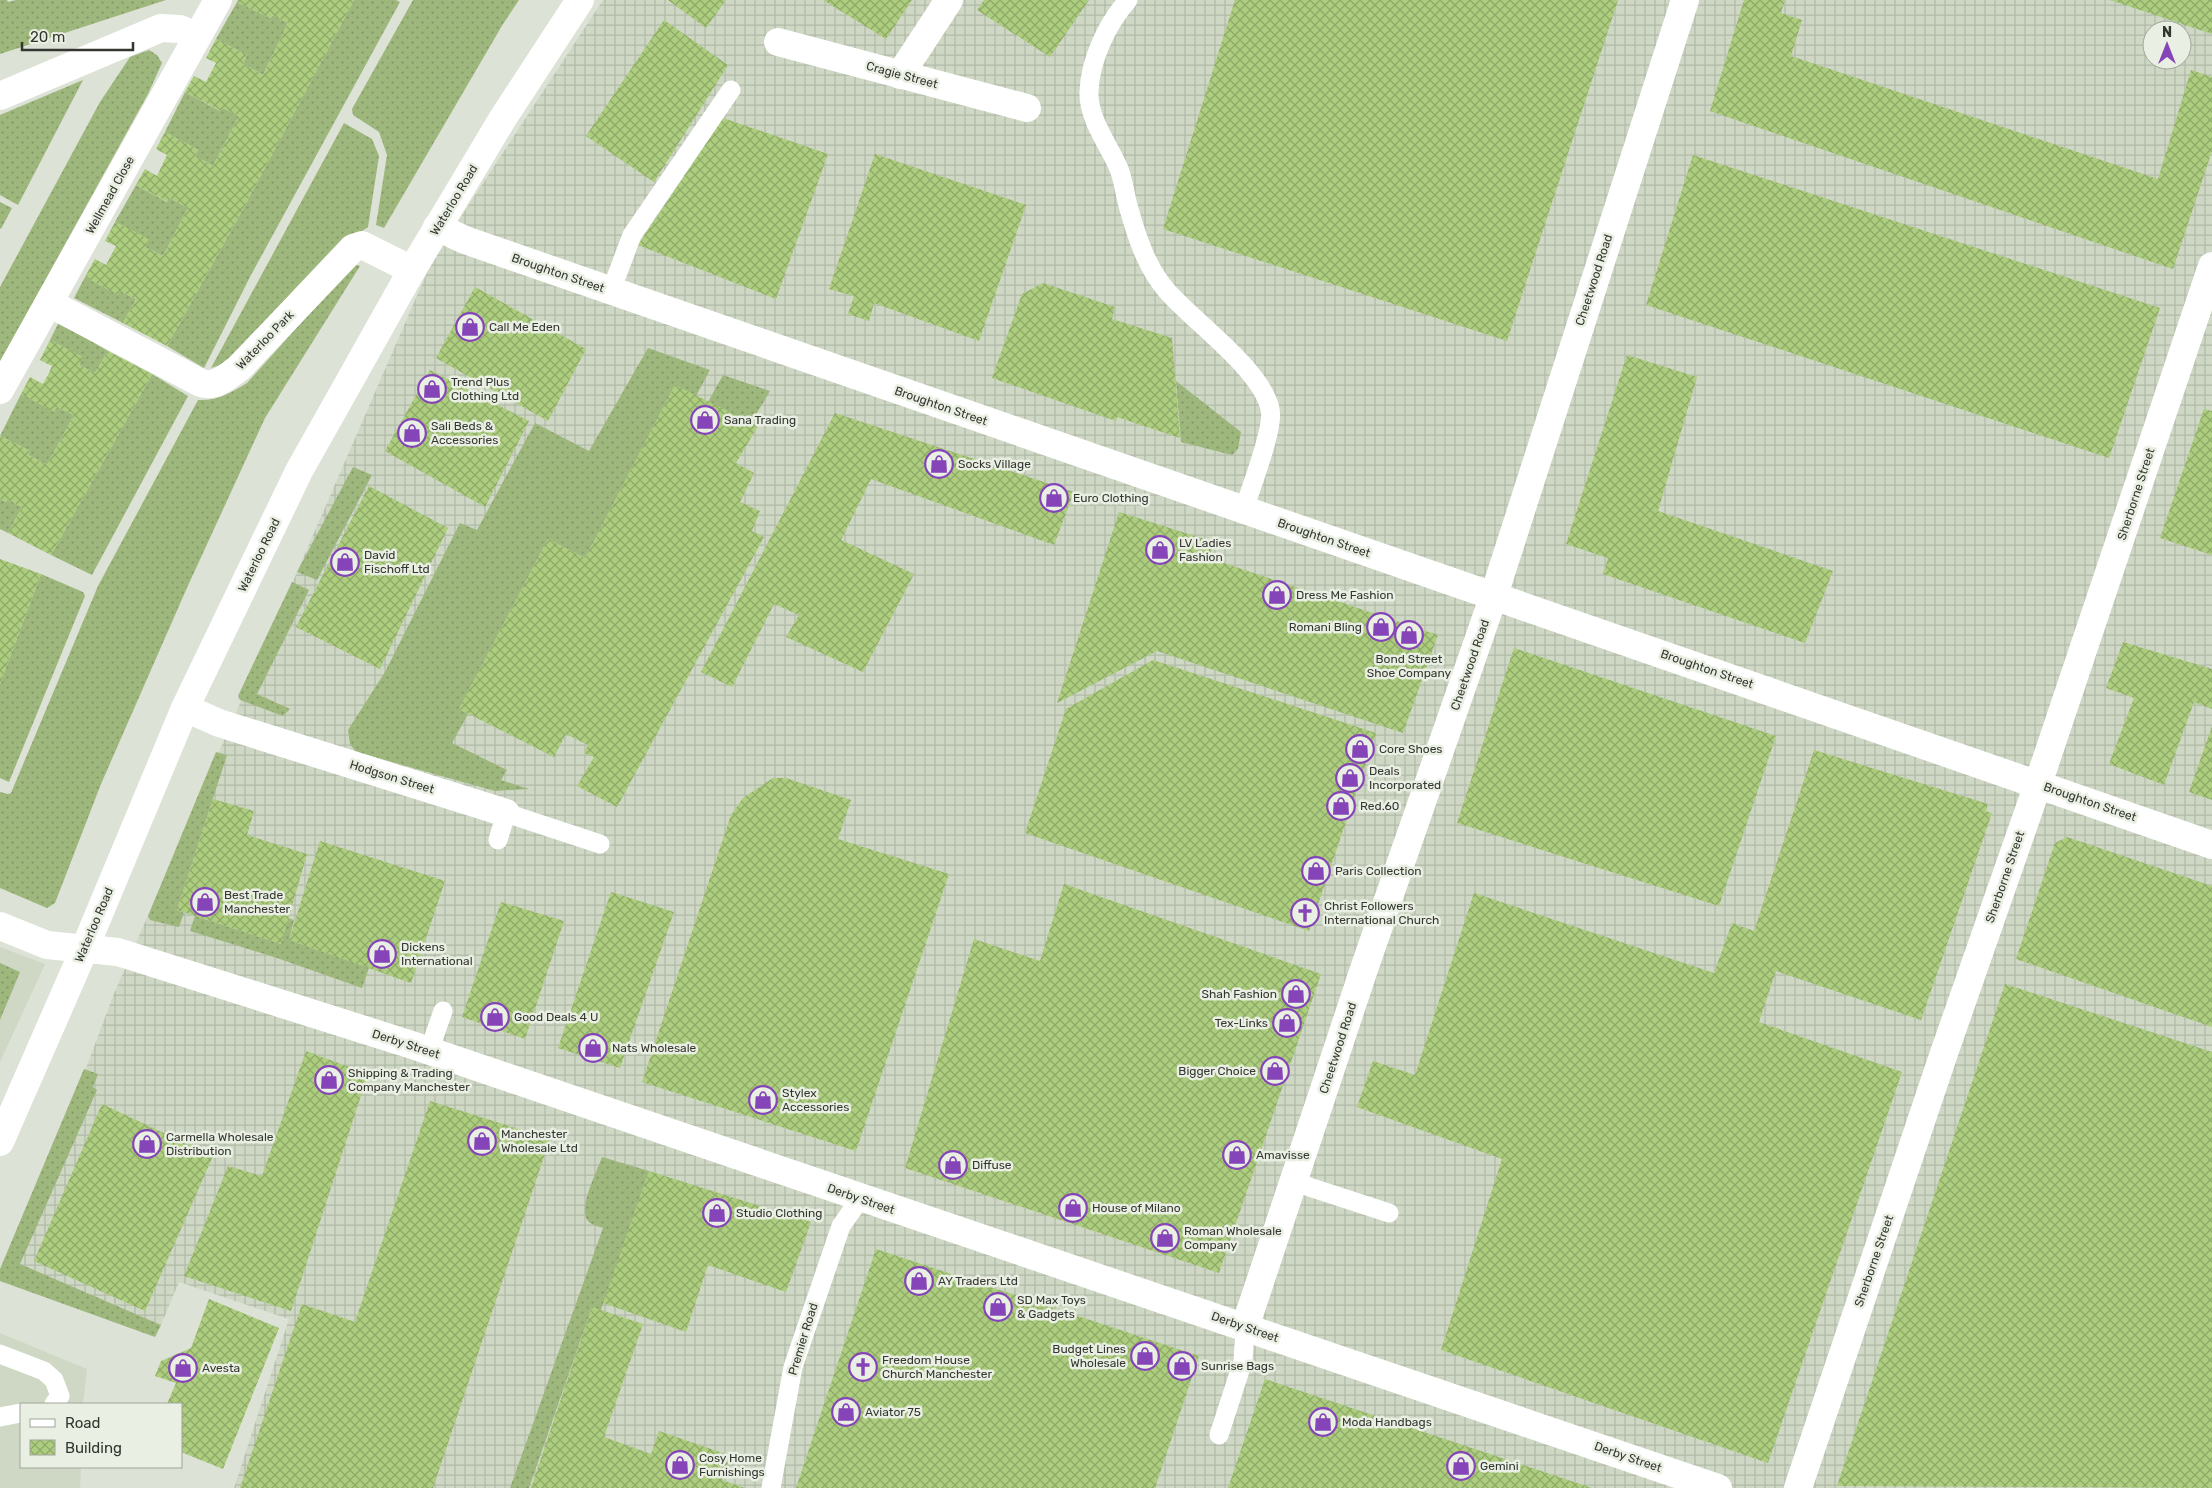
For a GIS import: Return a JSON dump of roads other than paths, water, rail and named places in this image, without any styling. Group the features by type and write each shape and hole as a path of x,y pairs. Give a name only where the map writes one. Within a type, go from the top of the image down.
{"street":[{"name":"Wellmead Close","path":"0,390 218,0"},
{"name":"Waterloo Road","path":"0,1142 84,950 185,708 299,471 437,227 503,118 580,0"},
{"path":"900,75 949,0"},
{"name":"Cheetwood Road","path":"1245,1328 1365,966 1494,595 1685,0"},
{"path":"0,96 161,28 180,29 197,37"},
{"name":"Cragie Street","path":"778,42 1027,108"},
{"name":"Broughton Street","path":"437,227 465,240 611,292 1494,595 2212,845"},
{"name":"Waterloo Park","path":"49,303 201,383 210,385 222,380 240,367 354,248 362,245 412,270"},
{"name":"Sherborne Street","path":"1798,1488 2212,266"},
{"name":"Hodgson Street","path":"185,708 219,724 506,814"},
{"name":"Derby Street","path":"0,926 47,945 123,953 429,1051 860,1199 1718,1488"}],"lane":[{"path":"1128,0 1117,12 1101,43 1090,78 1088,94 1092,112 1119,169 1129,210 1150,269 1167,291 1259,384 1271,409 1270,424 1244,510"},
{"path":"611,292 632,235 731,90"},
{"path":"498,840 506,814"},
{"name":"Hodgson Street","path":"506,814 600,844"},
{"path":"429,1051 444,1011"},
{"path":"1294,1182 1389,1213"},
{"name":"Premier Road","path":"771,1488 793,1367 842,1226 860,1199"},
{"path":"1219,1435 1243,1361 1245,1328"},
{"path":"0,1354 44,1371 54,1380 60,1396 55,1403"},
{"path":"0,1418 20,1413"}],"place":[{"name":"Call Me Eden","path":"470,327"},
{"name":"Trend Plus Clothing Ltd","path":"432,389"},
{"name":"Sana Trading","path":"705,420"},
{"name":"Sali Beds & Accessories","path":"412,433"},
{"name":"Socks Village","path":"939,464"},
{"name":"Euro Clothing","path":"1054,498"},
{"name":"LV Ladies Fashion","path":"1160,550"},
{"name":"David Fischoff Ltd","path":"345,562"},
{"name":"Dress Me Fashion","path":"1277,595"},
{"name":"Romani Bling","path":"1381,627"},
{"name":"Bond Street Shoe Company","path":"1409,635"},
{"name":"Core Shoes","path":"1360,749"},
{"name":"Deals Incorporated","path":"1350,778"},
{"name":"Red.60","path":"1341,806"},
{"name":"Paris Collection","path":"1316,871"},
{"name":"Best Trade Manchester","path":"205,902"},
{"name":"Christ Followers International Church","path":"1305,913"},
{"name":"Dickens International","path":"382,954"},
{"name":"Shah Fashion","path":"1296,994"},
{"name":"Good Deals 4 U","path":"495,1017"},
{"name":"Tex-Links","path":"1287,1023"},
{"name":"Nats Wholesale","path":"593,1048"},
{"name":"Bigger Choice","path":"1275,1071"},
{"name":"Shipping & Trading Company Manchester","path":"329,1080"},
{"name":"Stylex Accessories","path":"763,1100"},
{"name":"Manchester Wholesale Ltd","path":"482,1141"},
{"name":"Carmella Wholesale Distribution","path":"147,1144"},
{"name":"Amavisse","path":"1237,1155"},
{"name":"Diffuse","path":"953,1165"},
{"name":"House of Milano","path":"1073,1208"},
{"name":"Studio Clothing","path":"717,1213"},
{"name":"Roman Wholesale Company","path":"1165,1238"},
{"name":"AY Traders Ltd","path":"919,1281"},
{"name":"SD Max Toys & Gadgets","path":"998,1307"},
{"name":"Budget Lines Wholesale","path":"1145,1356"},
{"name":"Sunrise Bags","path":"1182,1366"},
{"name":"Freedom House Church Manchester","path":"863,1367"},
{"name":"Avesta","path":"183,1368"},
{"name":"Aviator 75","path":"846,1412"},
{"name":"Moda Handbags","path":"1323,1422"},
{"name":"Cosy Home Furnishings","path":"680,1465"},
{"name":"Gemini","path":"1461,1466"}]}
